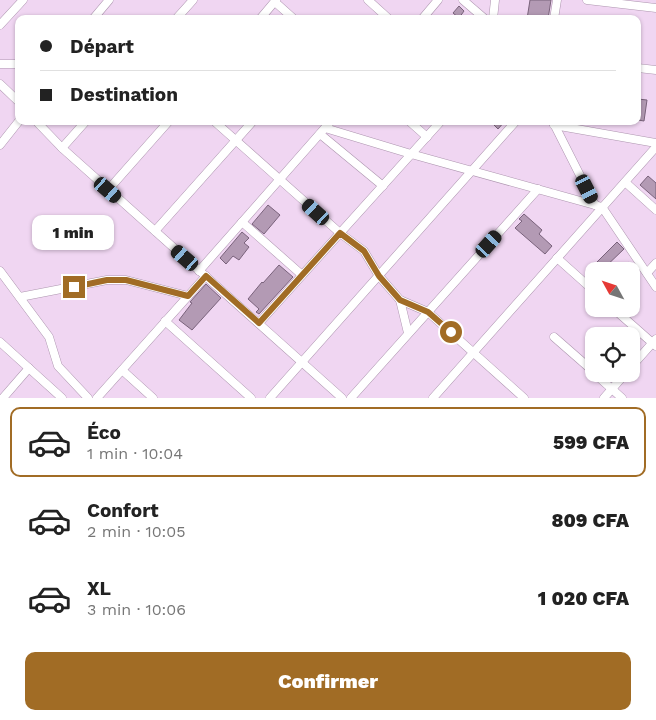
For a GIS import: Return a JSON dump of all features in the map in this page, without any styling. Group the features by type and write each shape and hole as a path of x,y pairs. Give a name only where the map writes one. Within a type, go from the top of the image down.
{"street":[{"path":"0,25 23,0"},
{"path":"98,15 109,0"},
{"path":"180,15 193,0"},
{"path":"368,0 385,15"},
{"path":"425,15 438,0"},
{"path":"463,0 480,15"},
{"path":"493,15 495,0"},
{"path":"554,15 556,0"},
{"path":"587,0 656,8"},
{"path":"263,15 275,1"},
{"path":"275,1 281,15"},
{"path":"275,1 290,15"},
{"path":"0,64 15,64"},
{"path":"641,68 656,70"},
{"path":"0,84 15,98"},
{"path":"0,145 16,125"},
{"path":"40,125 108,190 342,398"},
{"path":"62,148 82,125"},
{"path":"108,190 165,125"},
{"path":"219,125 340,233 364,251 379,276 400,300 428,312 524,398"},
{"path":"155,231 249,125"},
{"path":"97,398 188,296 202,273 242,222 327,125"},
{"path":"414,125 427,137"},
{"path":"259,323 438,125"},
{"path":"270,398 512,125"},
{"path":"555,125 599,206 656,287"},
{"path":"564,125 656,143"},
{"path":"322,131 599,206"},
{"path":"322,131 383,186"},
{"path":"433,398 557,258 599,206 625,182 656,147"},
{"path":"625,182 656,210"},
{"path":"351,398 538,189"},
{"path":"242,222 302,275"},
{"path":"557,258 585,283"},
{"path":"647,273 656,263"},
{"path":"0,271 49,337 58,366 88,398"},
{"path":"20,297 107,280 126,280 188,296"},
{"path":"400,300 408,333"},
{"path":"625,318 655,343 640,357"},
{"path":"165,321 252,398"},
{"path":"554,338 585,365"},
{"path":"0,342 62,398"},
{"path":"3,398 29,368"},
{"path":"122,370 153,398"},
{"path":"605,382 622,398"},
{"path":"604,398 618,382"}],"building":[{"path":"530,0 551,0 549,15 528,15"},
{"path":"459,6 464,11 461,15 453,13"},
{"path":"641,99 647,100 644,121 641,120"},
{"path":"648,176 656,183 656,199 640,185"},
{"path":"268,205 280,215 264,234 252,224"},
{"path":"524,214 542,230 539,234 552,246 545,254 515,228 522,221 519,219"},
{"path":"242,232 249,238 244,243 249,247 239,260 233,256 226,264 220,258"},
{"path":"617,242 624,249 610,262 597,262"},
{"path":"279,265 293,277 259,314 256,312 259,309 248,299"},
{"path":"206,284 221,298 192,330 179,320 192,303 190,302"}],"route":[{"path":"74,287 107,280 126,280 188,296 206,276 259,323 340,233 364,251 379,276 400,300 428,312 451,332"}]}
